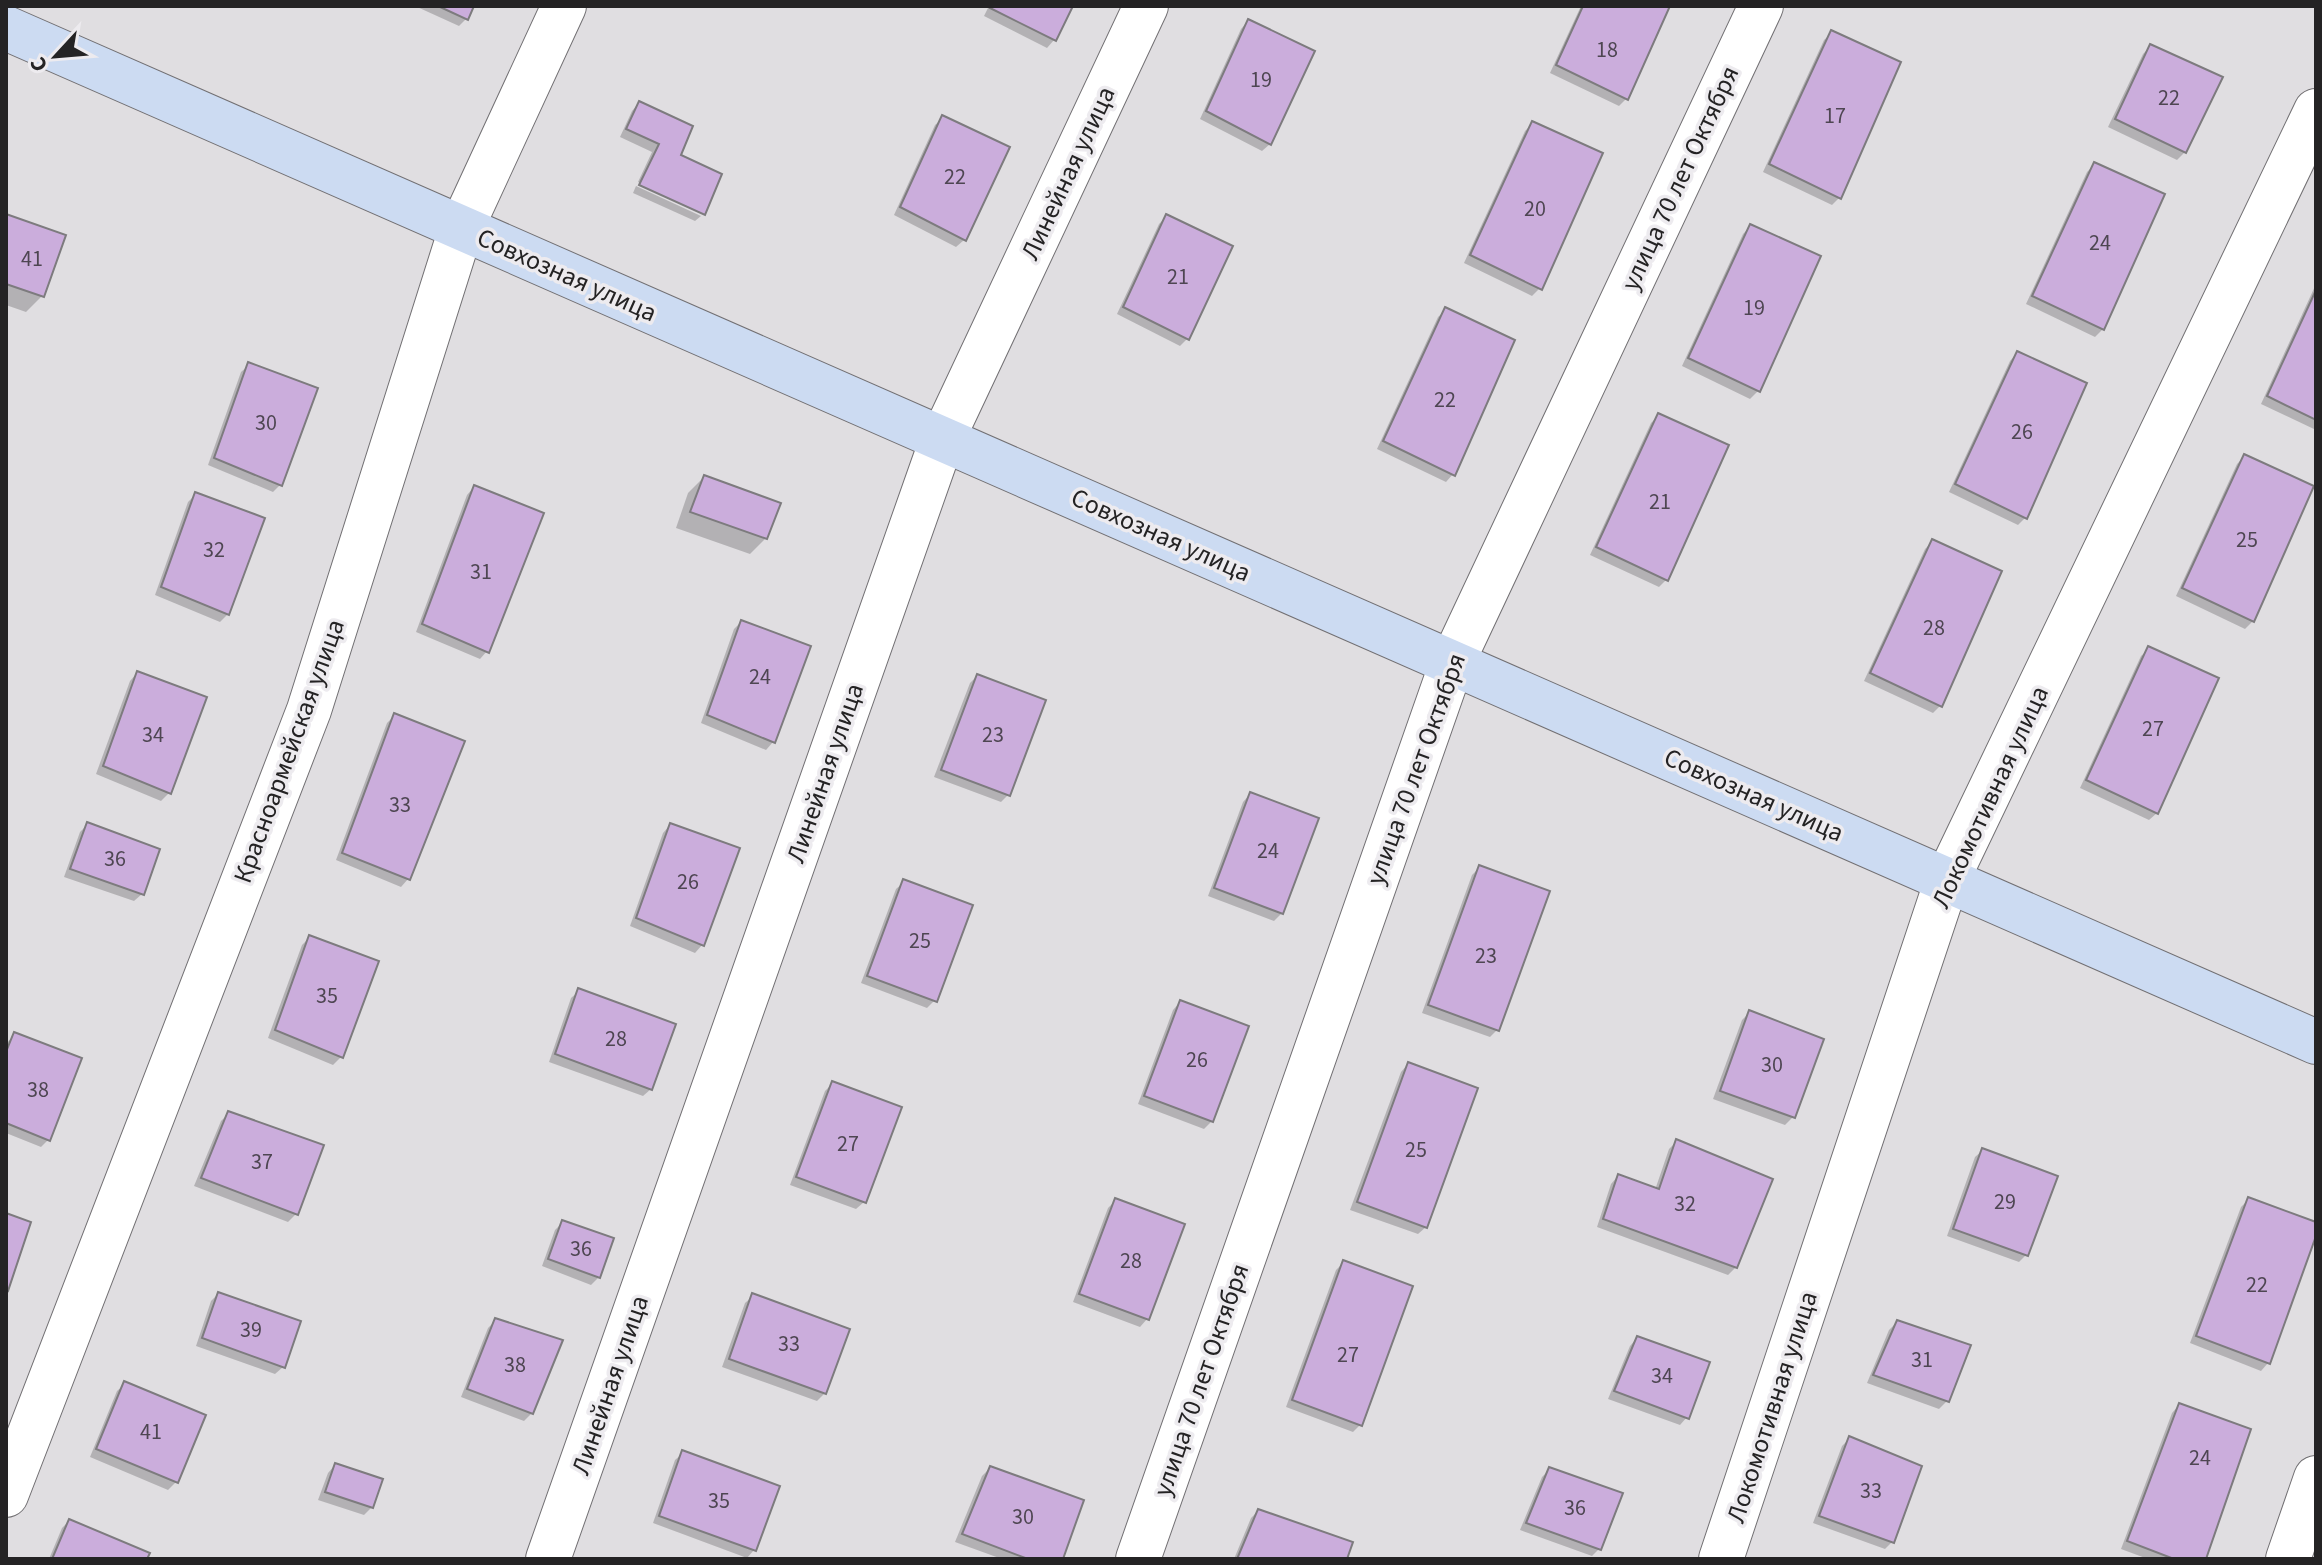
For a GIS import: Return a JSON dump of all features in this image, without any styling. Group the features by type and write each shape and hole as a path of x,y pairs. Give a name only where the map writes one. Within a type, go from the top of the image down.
{"street":[{"name":"Красноармейская улица","path":"6,1495 309,710 461,229 564,6"},
{"name":"Линейная улица","path":"548,1559 942,440 1146,6"},
{"name":"улица 70 лет Октября","path":"1138,1559 1452,663 1761,6"},
{"name":"Совхозная улица","path":"6,28 2316,1042"},
{"name":"Локомотивная улица","path":"1721,1559 1947,880 2316,111"},
{"path":"2288,1559 2316,1478"}],"building":[{"path":"438,6 474,6 468,20"},
{"path":"991,6 1073,6 1056,41"},
{"path":"1583,6 1670,6 1628,100 1556,65"},
{"path":"1248,19 1315,51 1271,145 1206,111"},
{"path":"1831,30 1901,62 1841,199 1769,164"},
{"path":"2150,44 2223,77 2186,153 2115,119"},
{"path":"639,101 693,126 681,155 722,174 705,215 639,185 659,144 626,129"},
{"path":"942,115 1010,147 966,241 900,207"},
{"path":"1532,121 1603,153 1542,290 1470,255"},
{"path":"2094,162 2165,194 2104,330 2032,296"},
{"path":"6,214 66,235 44,297 6,284"},
{"path":"1166,214 1233,246 1189,340 1123,307"},
{"path":"1750,224 1821,256 1760,392 1688,358"},
{"path":"2316,290 2316,420 2267,396"},
{"path":"1445,307 1515,340 1455,476 1383,441"},
{"path":"2017,351 2087,383 2027,519 1955,484"},
{"path":"248,362 318,388 282,486 214,458"},
{"path":"1658,413 1729,445 1668,581 1596,547"},
{"path":"2244,454 2314,486 2254,622 2182,588"},
{"path":"704,475 781,503 767,539 690,512"},
{"path":"474,485 544,513 489,653 422,624"},
{"path":"195,492 265,518 229,615 161,587"},
{"path":"1932,539 2002,571 1942,707 1870,673"},
{"path":"741,620 811,646 775,743 707,715"},
{"path":"2148,646 2219,678 2158,814 2086,780"},
{"path":"137,671 207,697 171,794 103,766"},
{"path":"977,674 1046,700 1010,796 941,770"},
{"path":"394,713 465,741 410,880 342,853"},
{"path":"1250,792 1319,818 1283,914 1214,888"},
{"path":"87,822 160,849 144,895 70,869"},
{"path":"670,823 740,848 704,946 636,918"},
{"path":"1479,865 1550,891 1499,1031 1428,1005"},
{"path":"903,879 973,905 937,1002 867,976"},
{"path":"309,935 379,961 343,1058 275,1030"},
{"path":"578,988 676,1024 652,1090 555,1054"},
{"path":"1180,1000 1249,1026 1213,1122 1144,1096"},
{"path":"1749,1010 1824,1039 1795,1118 1720,1091"},
{"path":"14,1032 82,1058 50,1141 6,1123 6,1052"},
{"path":"1408,1062 1478,1088 1427,1228 1357,1202"},
{"path":"832,1081 902,1107 866,1203 796,1177"},
{"path":"228,1111 324,1145 298,1215 201,1178"},
{"path":"1676,1139 1773,1179 1737,1268 1603,1219 1618,1174 1659,1189"},
{"path":"1982,1148 2058,1176 2028,1256 1953,1229"},
{"path":"2248,1197 2316,1222 2316,1236 2270,1364 2196,1336"},
{"path":"1115,1198 1185,1224 1149,1320 1079,1294"},
{"path":"6,1213 31,1222 8,1291 6,1290"},
{"path":"562,1220 614,1238 600,1278 548,1259"},
{"path":"1343,1260 1413,1286 1362,1426 1292,1400"},
{"path":"218,1292 301,1321 285,1368 202,1338"},
{"path":"752,1293 850,1329 826,1394 729,1359"},
{"path":"495,1318 563,1340 533,1414 467,1389"},
{"path":"1897,1320 1971,1345 1949,1402 1873,1375"},
{"path":"1637,1336 1710,1362 1689,1419 1614,1391"},
{"path":"124,1381 206,1415 178,1483 96,1449"},
{"path":"2179,1403 2251,1429 2206,1559 2174,1559 2127,1541"},
{"path":"1849,1436 1922,1466 1894,1543 1819,1516"},
{"path":"682,1450 780,1486 756,1551 659,1516"},
{"path":"335,1463 383,1479 373,1508 325,1492"},
{"path":"990,1466 1084,1500 1063,1559 1028,1559 962,1534"},
{"path":"1549,1467 1623,1493 1601,1550 1526,1523"},
{"path":"1258,1509 1353,1542 1347,1559 1237,1559"},
{"path":"69,1519 150,1553 147,1559 52,1559"}]}
